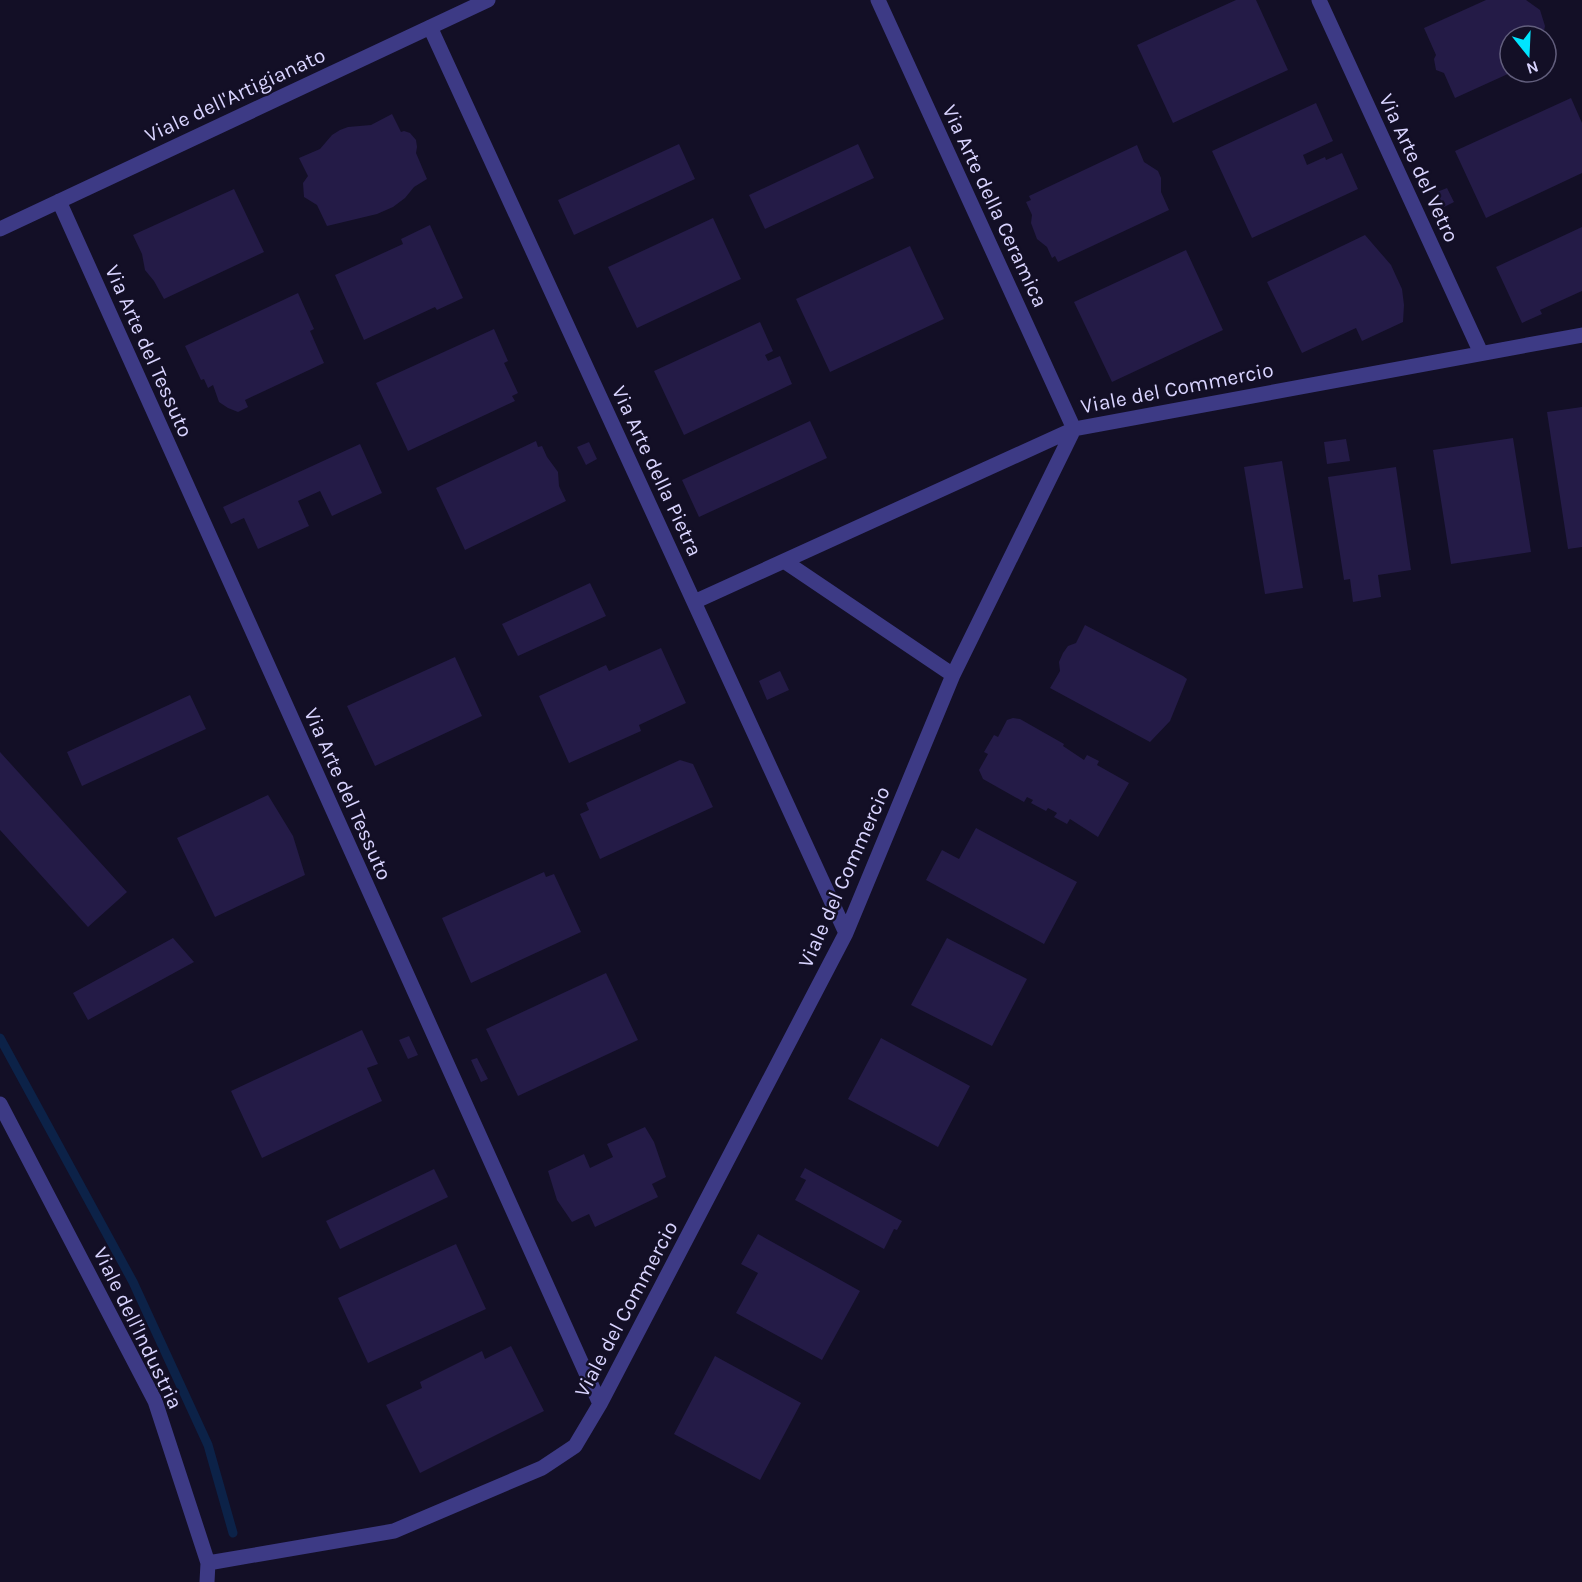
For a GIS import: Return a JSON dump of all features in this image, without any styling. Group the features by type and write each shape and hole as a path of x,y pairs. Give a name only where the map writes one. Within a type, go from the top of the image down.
{"street":[{"name":"Viale dell'Artigianato","path":"0,229 488,0"},
{"name":"Via Arte della Ceramica","path":"878,0 1074,429"},
{"name":"Via Arte del Vetro","path":"1319,0 1480,353"},
{"name":"Via Arte della Pietra","path":"430,27 846,933"},
{"name":"Via Arte del Tessuto","path":"59,201 600,1404"},
{"name":"Viale del Commercio","path":"208,1563 394,1531 542,1468 575,1446 600,1404 846,933 953,675 1074,429 1582,335"},
{"path":"694,602 1074,429"},
{"path":"784,561 953,675"},
{"name":"Viale dell'Industria","path":"0,1104 155,1401 208,1563 207,1582"}],"building":[{"path":"1236,0 1256,0 1288,70 1173,123 1137,45"},
{"path":"1486,0 1526,0 1540,10 1544,24 1498,24 1498,78 1455,98 1444,73 1436,70 1434,59 1436,55 1424,28"},
{"path":"1571,98 1582,123 1582,173 1486,218 1455,151"},
{"path":"1316,103 1333,141 1303,155 1307,165 1342,153 1358,189 1252,238 1212,151"},
{"path":"392,114 401,132 410,133 416,140 416,153 427,179 414,187 393,207 377,214 327,226 317,205 304,197 303,183 308,176 299,158 320,149 332,135 340,130 371,125"},
{"path":"679,144 695,179 574,235 558,200"},
{"path":"858,144 874,178 765,229 749,195"},
{"path":"1137,145 1144,162 1158,171 1161,178 1161,192 1169,210 1058,262 1055,256 1052,258 1047,247 1037,239 1031,223 1032,215 1026,202 1031,200 1029,196"},
{"path":"1447,188 1454,202 1444,207 1437,192"},
{"path":"234,189 264,252 164,299 145,270 142,254 133,235"},
{"path":"713,218 741,279 637,328 608,267"},
{"path":"430,225 463,298 437,310 435,307 364,340 335,275 403,244 401,239"},
{"path":"1582,227 1582,291 1540,310 1542,314 1522,323 1496,267"},
{"path":"1365,235 1391,265 1402,289 1403,322 1362,341 1356,328 1302,353 1267,282"},
{"path":"910,246 944,319 830,372 796,299"},
{"path":"1186,250 1223,330 1112,382 1074,302"},
{"path":"298,293 314,329 310,331 324,363 245,400 248,407 238,412 228,408 219,402 213,385 208,388 204,379 201,380 185,346"},
{"path":"760,322 773,351 765,355 768,361 780,356 792,384 684,435 654,371"},
{"path":"494,329 508,361 504,363 518,393 512,396 515,401 408,451 376,383"},
{"path":"1582,407 1582,547 1568,549 1547,412"},
{"path":"810,421 827,458 699,517 682,480"},
{"path":"1513,438 1531,552 1451,564 1433,450"},
{"path":"1346,439 1350,461 1327,464 1324,442"},
{"path":"536,441 538,447 542,446 558,472 559,486 566,501 465,550 436,488"},
{"path":"589,442 597,459 586,465 577,447"},
{"path":"360,444 382,493 332,516 320,491 298,501 309,526 258,549 244,518 231,524 223,507"},
{"path":"1282,461 1303,588 1265,594 1244,467"},
{"path":"1396,467 1411,570 1378,575 1381,597 1353,602 1350,579 1344,580 1328,477"},
{"path":"590,583 606,616 518,656 502,624"},
{"path":"1085,625 1187,679 1170,721 1150,742 1050,688 1060,671 1059,662 1063,653 1068,646 1076,643"},
{"path":"661,648 686,703 639,725 641,731 569,763 539,696 606,665 609,671"},
{"path":"455,657 482,716 375,766 347,706"},
{"path":"780,671 789,690 767,700 759,681"},
{"path":"190,695 206,729 82,786 67,752"},
{"path":"1020,719 1064,744 1063,746 1084,760 1087,755 1099,761 1097,765 1129,783 1098,837 1070,819 1067,824 1054,817 1057,813 1048,808 1046,811 1031,803 1033,800 1027,797 1024,802 983,779 979,770 988,754 984,752 994,735 998,737 1007,720"},
{"path":"0,752 127,892 88,927 0,830"},
{"path":"680,760 693,764 713,807 600,859 580,814 589,810 586,803"},
{"path":"268,795 293,836 305,875 215,917 177,838"},
{"path":"976,828 1077,882 1044,944 926,880 942,850 959,859"},
{"path":"544,872 546,877 554,874 581,932 471,983 442,918"},
{"path":"173,938 194,962 88,1020 73,993"},
{"path":"947,938 1027,979 992,1046 911,1005"},
{"path":"606,973 638,1040 518,1096 486,1029"},
{"path":"362,1030 378,1064 367,1068 382,1101 262,1158 231,1091"},
{"path":"409,1036 418,1055 408,1059 399,1040"},
{"path":"881,1038 970,1086 938,1147 848,1099"},
{"path":"477,1058 488,1079 481,1082 471,1060"},
{"path":"645,1127 654,1142 666,1177 652,1184 658,1197 595,1227 589,1214 572,1222 557,1200 548,1171 584,1154 590,1168 613,1157 607,1144"},
{"path":"805,1168 902,1221 897,1230 894,1229 884,1249 795,1200 806,1180 800,1177"},
{"path":"434,1169 448,1197 340,1249 326,1221"},
{"path":"758,1234 860,1291 822,1360 736,1313 758,1273 741,1264"},
{"path":"456,1244 486,1309 368,1363 338,1298"},
{"path":"511,1346 544,1411 420,1473 386,1405 422,1388 420,1382 482,1351 485,1359"},
{"path":"715,1356 801,1403 760,1480 674,1434"}],"waterway":[{"path":"0,1038 133,1282 208,1445 233,1533"}]}
